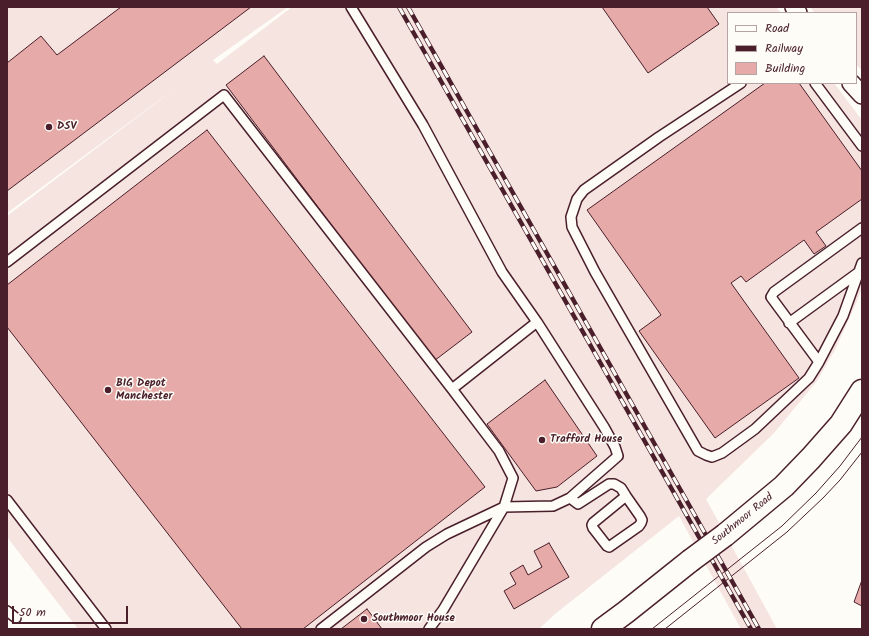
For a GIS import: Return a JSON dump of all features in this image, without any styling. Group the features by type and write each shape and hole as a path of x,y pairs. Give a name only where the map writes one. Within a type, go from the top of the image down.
{"street":[{"path":"852,84 862,95"},
{"name":"Southmoor Road","path":"603,629 725,535 784,486 841,424 862,391"}],"lane":[{"path":"322,629 426,548 447,534 504,507 553,506 570,498 618,456 615,447 604,427 537,322 502,272 423,125 351,7"},
{"path":"739,84 659,137 584,190 577,199 571,217 572,227 595,272 698,451 712,457 722,453 755,429 809,378 843,316 861,267"},
{"path":"816,84 862,146"},
{"path":"7,262 224,95 499,451 513,478 504,507 443,610 429,629"},
{"path":"818,362 771,297 774,292 862,228"},
{"path":"790,323 861,267"},
{"path":"452,389 537,322"},
{"path":"570,498 578,504 609,484 617,485 626,496 642,520 639,526 609,547 606,546 593,528 592,523 626,496"},
{"path":"7,500 106,629"},
{"path":"7,611 16,618"}],"shaded area":[{"path":"7,7 288,7 213,60 217,64 292,7 776,7 780,12 727,12 727,84 835,84 862,120 862,288 858,299 835,350 817,381 774,433 706,499 777,629 741,629 679,516 555,614 539,629 78,629 7,537 7,216 181,84 7,213"},
{"path":"810,7 862,7 862,70 857,66 857,12 814,12"}],"building":[{"name":"DSV","path":"121,7 251,7 7,191 7,63 41,36 57,55"},
{"path":"602,7 707,7 719,24 648,73"},
{"path":"264,56 472,332 434,361 226,85"},
{"path":"764,84 800,84 862,171 862,199 816,232 826,246 814,254 804,240 746,282 741,276 731,283 799,378 715,438 639,331 661,315 587,210"},
{"path":"207,130 485,487 303,629 242,629 7,327 7,285"},
{"name":"Trafford House","path":"545,380 597,456 557,487 536,491 487,424"},
{"path":"549,543 569,577 514,609 504,591 516,584 510,573 523,565 528,575 542,567 534,551"},
{"path":"862,580 862,606 854,602"},
{"name":"Southmoor House","path":"367,609 382,629 341,629"}],"tram line":[{"path":"652,629 782,526 816,493 840,466 862,437"},
{"path":"665,629 787,532 840,480 862,452"}],"railway":[{"path":"399,7 751,629"},
{"path":"408,7 759,629"}],"place":[{"name":"DSV","path":"49,127"},
{"name":"BIG Depot Manchester","path":"108,390"},
{"name":"Trafford House","path":"542,440"},
{"name":"Southmoor House","path":"364,619"}]}
